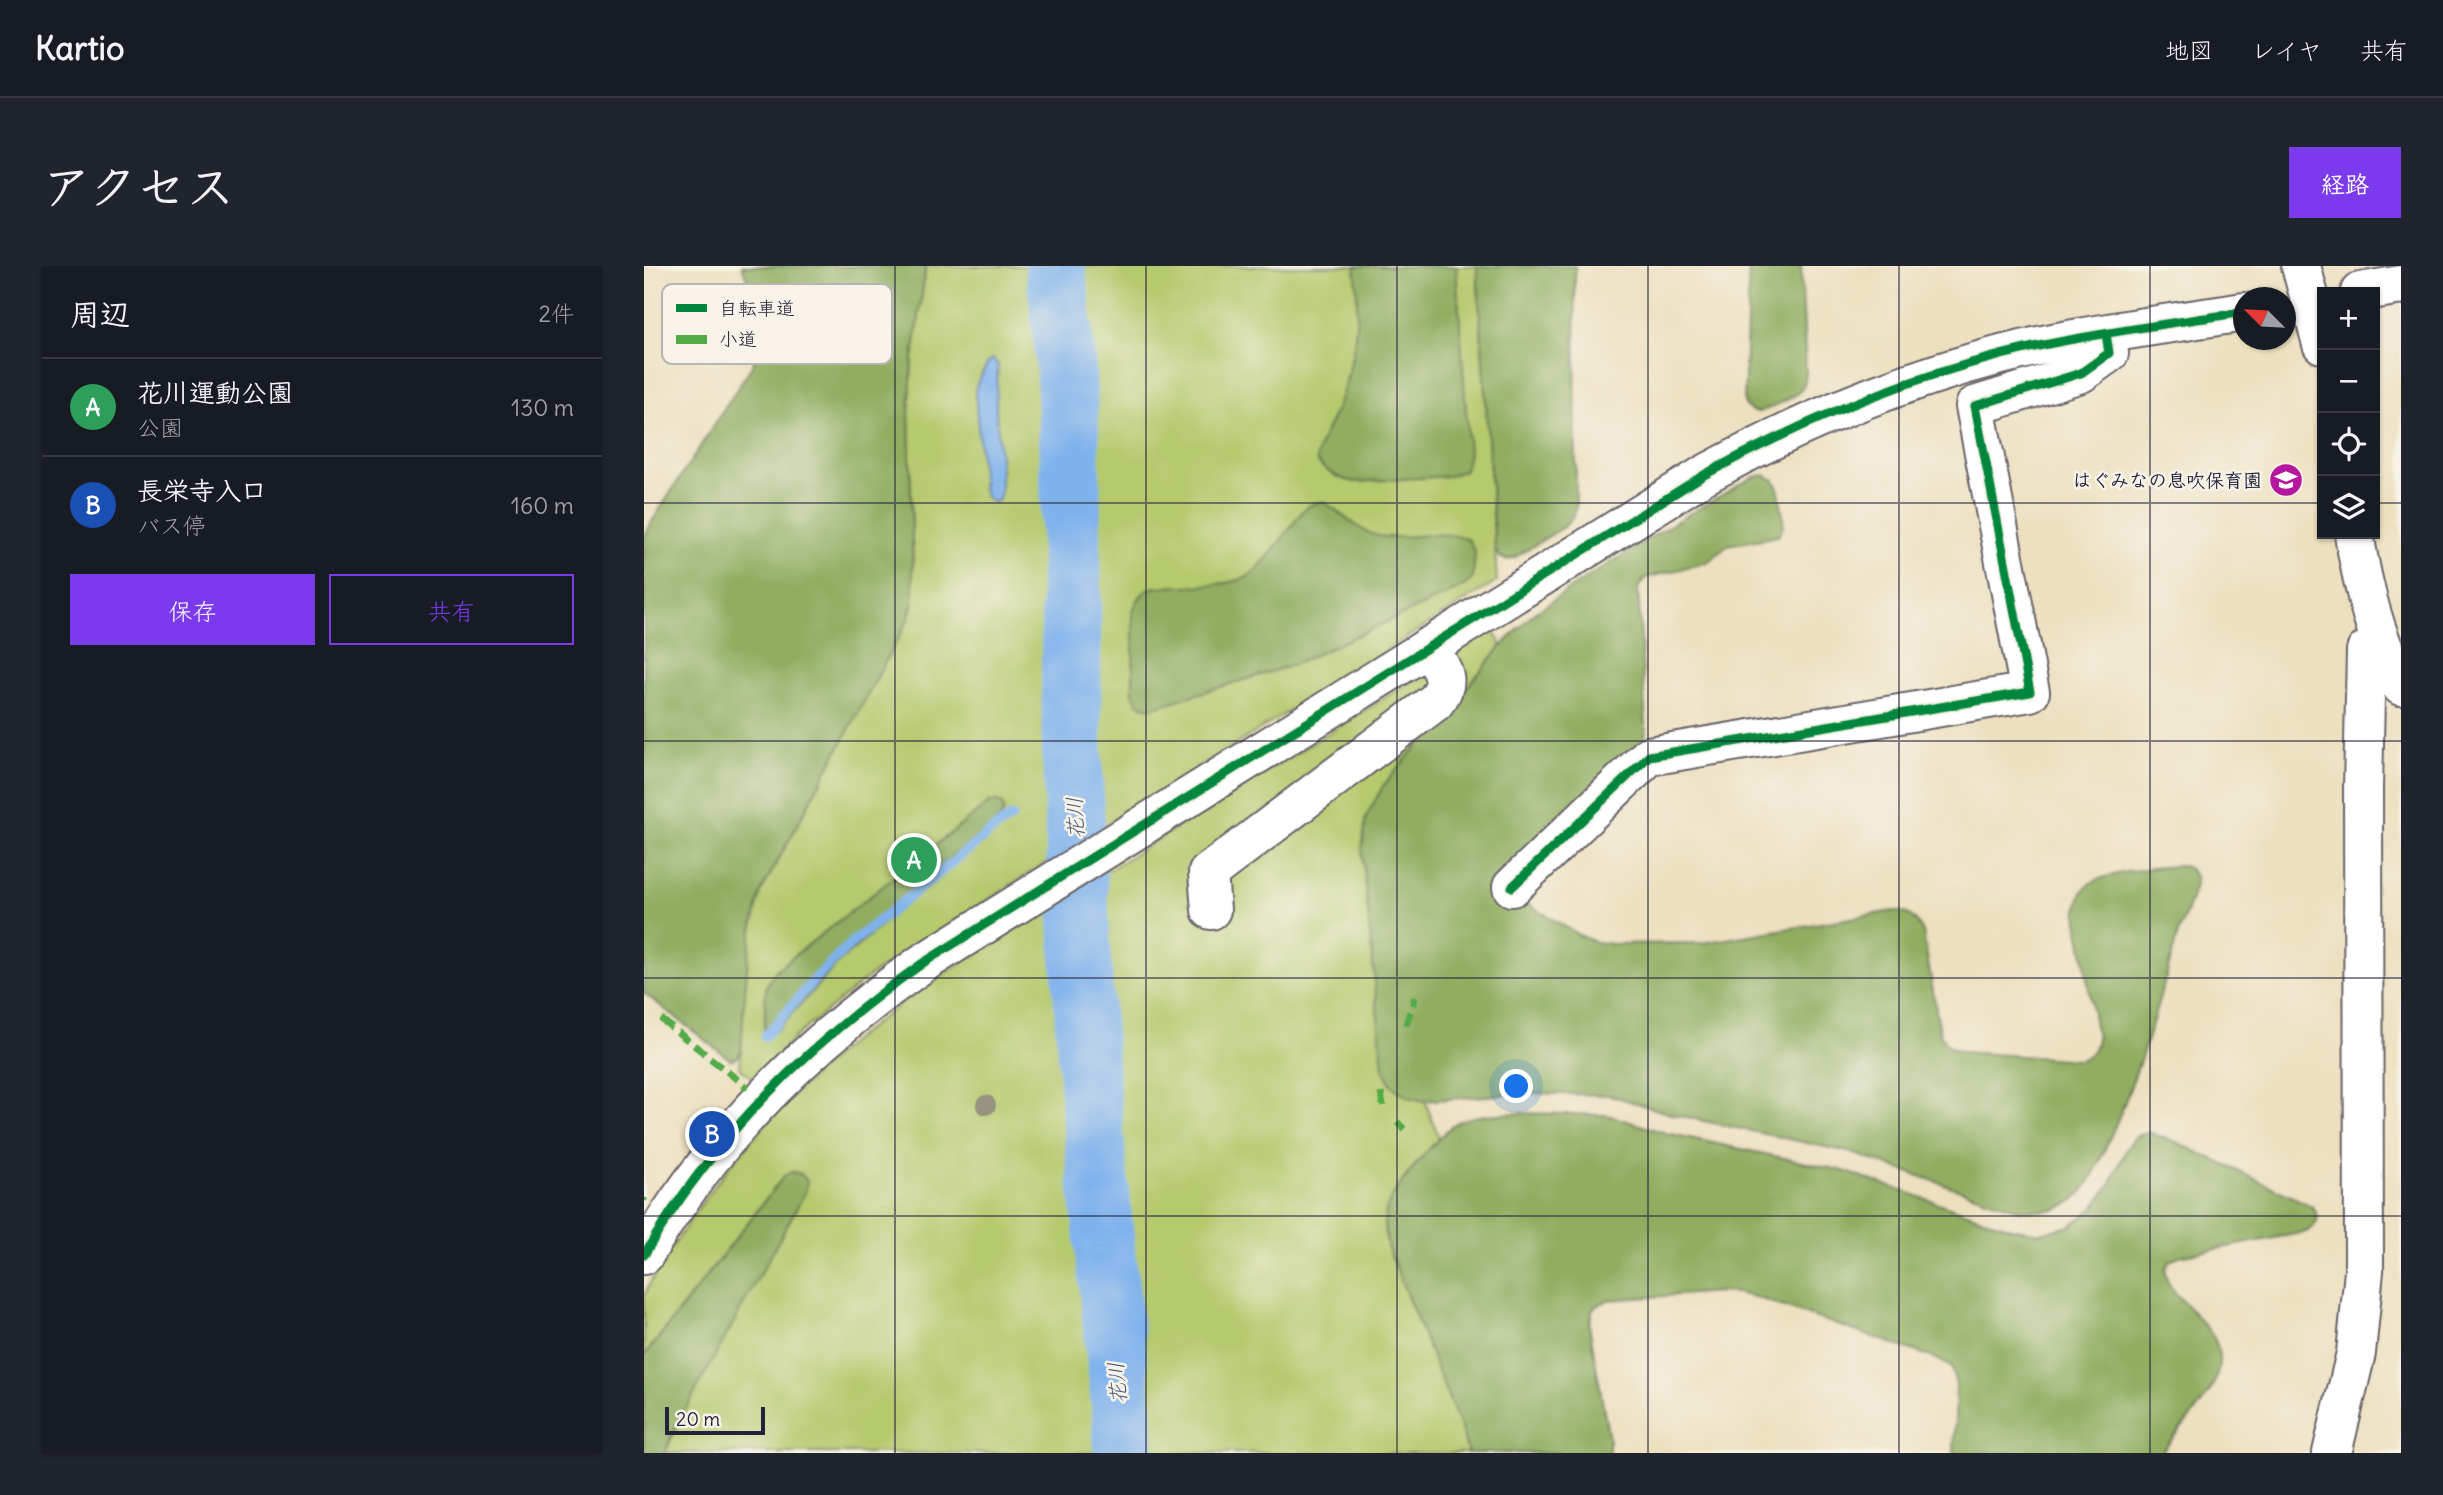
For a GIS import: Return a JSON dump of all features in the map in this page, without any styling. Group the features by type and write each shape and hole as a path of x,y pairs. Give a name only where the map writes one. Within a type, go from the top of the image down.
{"street":[{"path":"2380,289 2401,285"},
{"path":"2305,293 2317,329"},
{"path":"644,1255 711,1157 775,1084 855,1013 923,963 1704,475 1783,434 1864,399 1948,370 2033,347 2233,314"},
{"path":"1512,887 1649,756 2030,692 1975,407 2081,373 2109,353 2106,334"},
{"path":"2355,539 2361,577 2382,646 2401,686"},
{"path":"2332,1453 2356,1353 2364,1271 2363,789 2366,651 2382,646"},
{"path":"1211,910 1208,873 1435,702 1443,693 1446,681 1443,670 1428,647"}],"green space":[{"path":"742,266 926,266 912,365 909,414 913,601 908,620 761,892 749,950 741,1050 738,1057 731,1060 644,993 644,538 753,364 892,364 892,284 749,284"},
{"path":"926,266 1477,266 1497,581 1086,838 1088,883 1493,630 1502,646 1383,786 1408,1097 1425,1101 1439,1138 1413,1168 1390,1201 1384,1229 1388,1248 1461,1428 1468,1453 665,1453 792,1172 784,1176 644,1356 646,1291 706,1198 753,1138 835,1056 937,978 1069,896 1066,850 871,975 796,1036 753,1079 740,1068 748,957 761,892 908,620 913,601 909,414 912,365"},
{"path":"1355,266 1456,266 1469,453 1465,470 1449,476 1357,482 1335,476 1317,461 1319,447 1337,407 1350,367 1357,317"},
{"path":"1477,266 1575,266 1576,506 1573,517 1565,526 1514,558 1506,560 1499,557 1495,549"},
{"path":"1749,266 1801,266 1806,374 1804,384 1798,393 1786,400 1756,412 1748,409 1744,402"},
{"path":"1764,475 1774,480 1779,491 1783,527 1778,536 1728,545 1708,562 1645,578 1638,588 1646,729 1644,743 1516,897 1579,935 1595,942 1611,944 1702,943 1893,911 1907,914 1923,932 1940,1033 1948,1046 1963,1052 2079,1060 2092,1052 2097,1039 2077,915 2083,892 2088,885 2096,881 2121,873 2152,868 2188,867 2196,878 2193,893 2129,1091 2092,1176 2080,1194 2066,1205 2042,1211 2016,1209 1849,1152 1671,1114 1610,1095 1522,1093 1425,1101 1408,1097 1392,1086 1383,1069 1362,850 1366,817 1383,786 1502,646 1533,614 1680,519 1753,477"},
{"path":"1323,502 1370,534 1390,537 1447,535 1469,540 1475,552 1473,578 1463,587 1293,665 1154,707 1138,703 1133,693 1133,611 1141,596 1155,587 1215,584 1247,577 1269,556 1303,511 1312,504"},
{"path":"995,801 1002,804 1004,811 1000,819 926,877 904,905 839,962 776,1031 770,1034 764,1031 766,987 775,971"},
{"path":"1522,1113 1607,1115 1666,1133 1844,1171 2011,1228 2040,1233 2070,1226 2094,1208 2110,1184 2127,1148 2135,1137 2148,1132 2176,1142 2310,1205 2316,1212 2317,1220 2306,1232 2179,1256 2169,1262 2165,1270 2168,1282 2210,1332 2219,1357 2218,1372 2212,1387 2161,1453 1954,1453 1956,1384 1951,1367 1935,1358 1755,1297 1720,1292 1608,1300 1593,1308 1589,1325 1609,1439 1609,1453 1468,1453 1461,1428 1388,1248 1385,1216 1399,1186 1419,1160 1451,1127 1473,1117"},
{"path":"792,1172 801,1174 807,1181 806,1191 671,1436 665,1453 644,1453 644,1357 784,1176"}],"water":[{"path":"993,359 998,365 996,409 1001,484 998,501 992,502 983,489 975,391 989,361"}],"waterway":[{"name":"花川","path":"1055,266 1070,458 1071,715 1081,967 1124,1453"},
{"path":"1052,792 1073,778"},
{"path":"765,1036 816,978 855,940 1012,817"}],"marked path":[{"path":"1406,1025 1415,997"},
{"path":"661,1019 748,1088"},
{"path":"1381,1093 1383,1106"},
{"path":"1397,1122 1404,1129"}],"cycle path":[{"path":"644,1255 702,1170 767,1094 841,1026 923,963 1704,475 1824,416 1948,370 2034,347 2233,314"},
{"path":"1512,887 1649,756 2030,692 1975,406 2081,373 2109,353 2106,334"}],"place":[{"name":"はぐみなの息吹保育園","path":"2286,480"},
{"name":"花川運動公園","path":"914,860"},
{"name":"長栄寺入口","path":"712,1134"}]}
